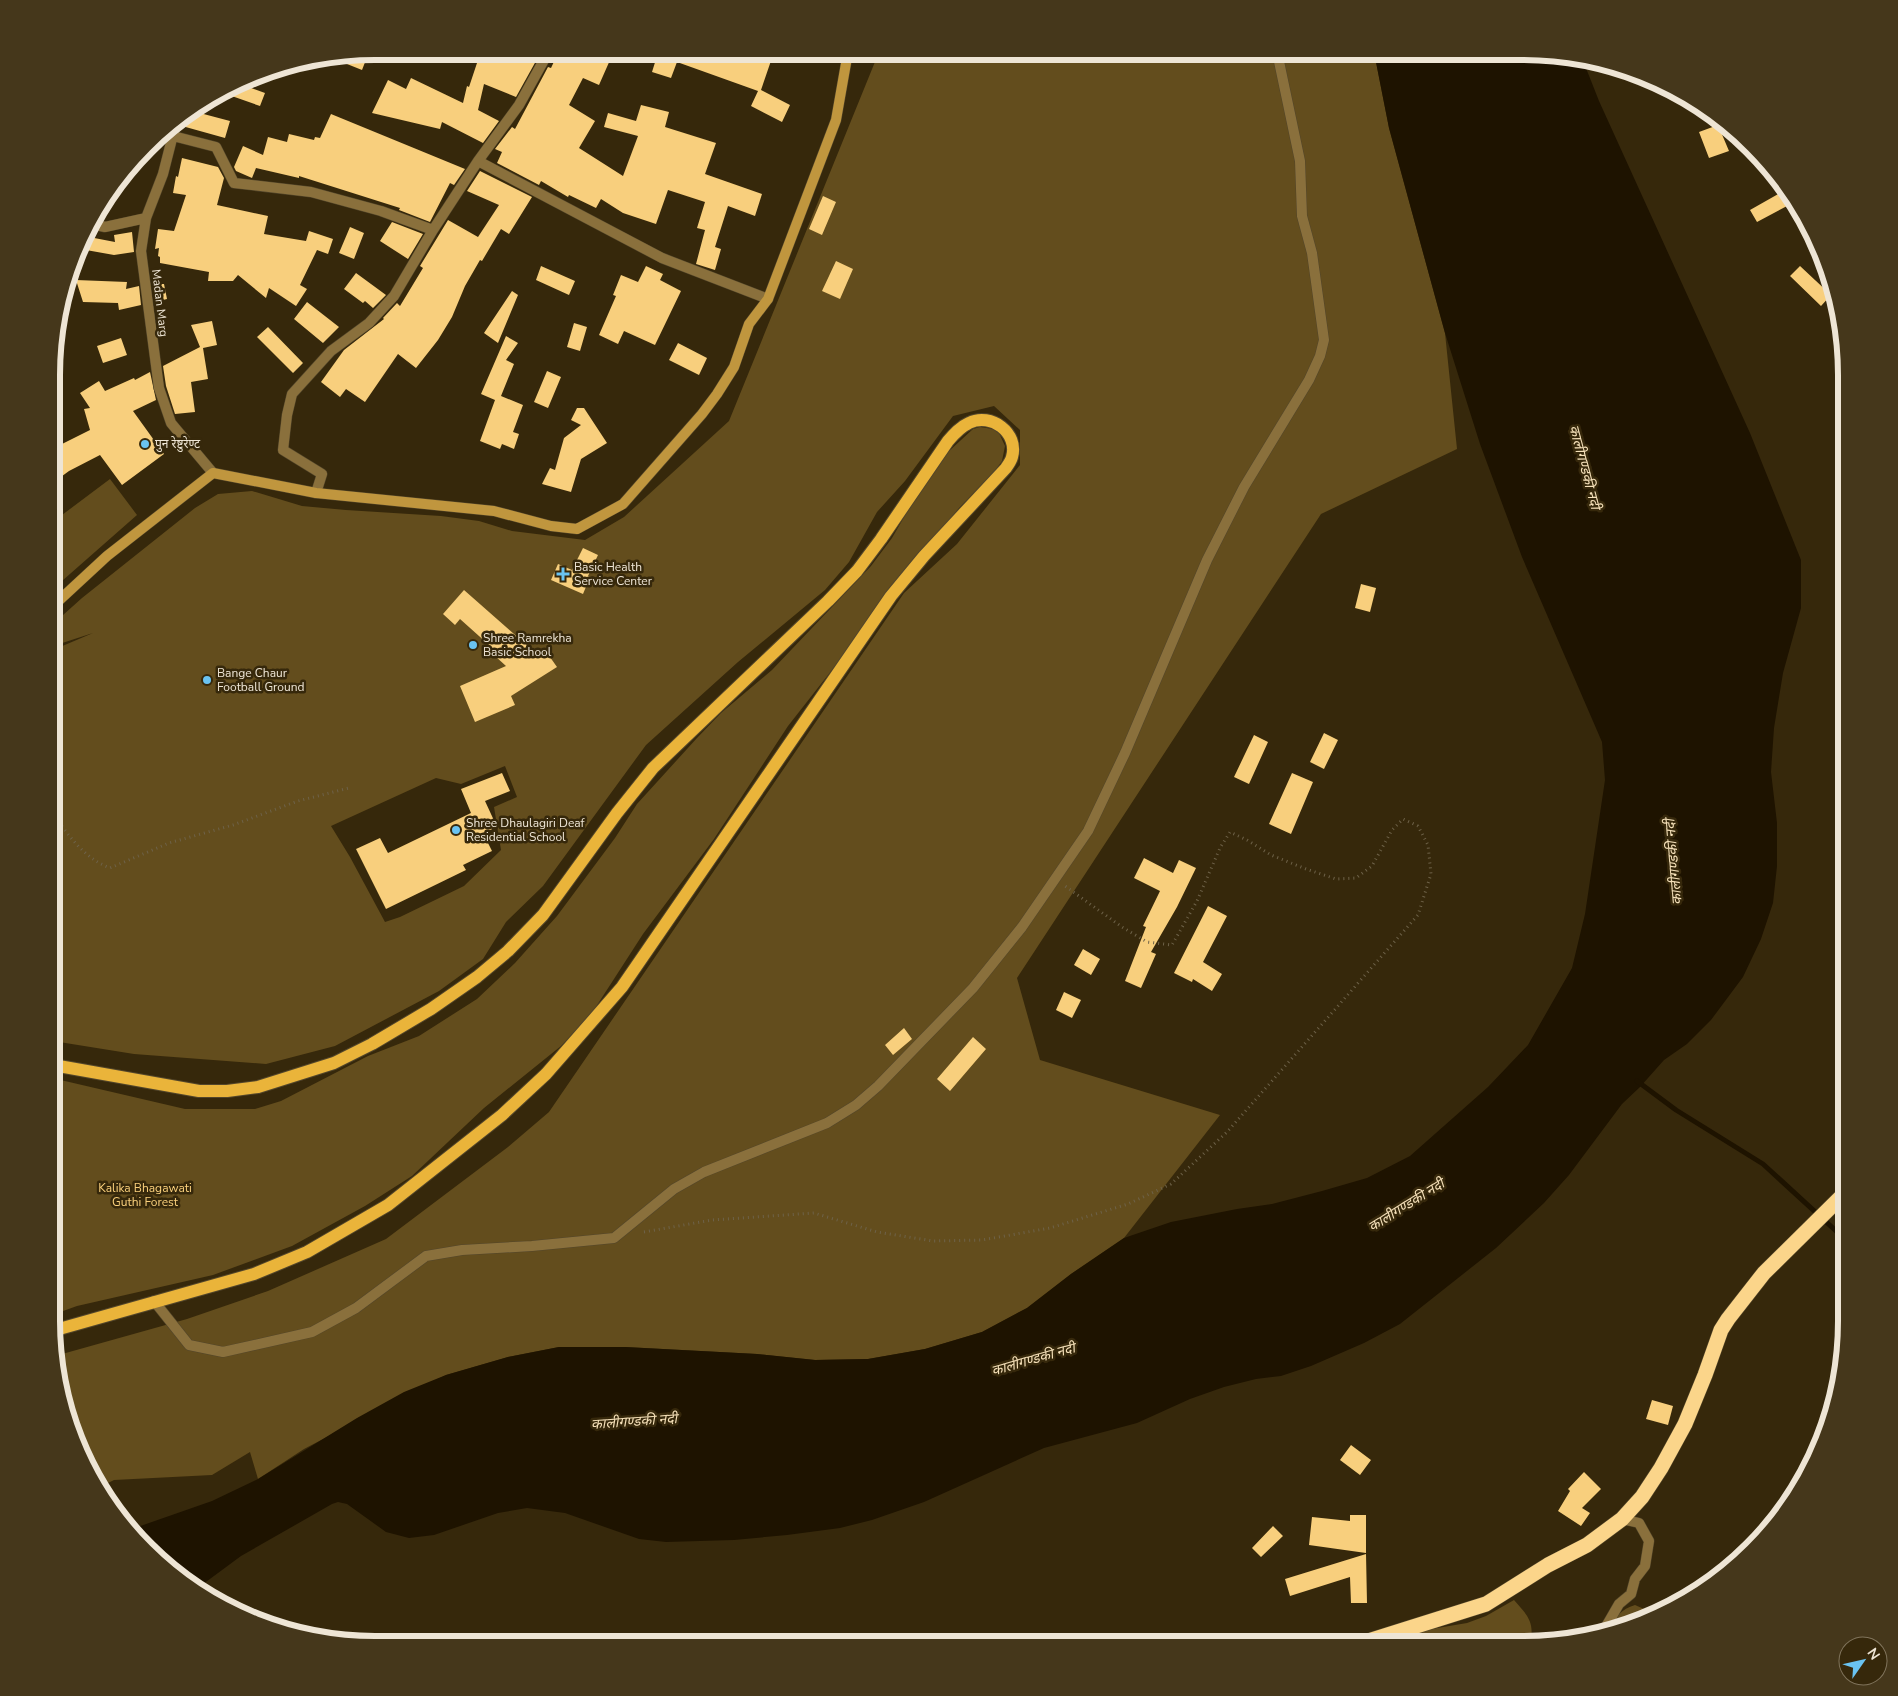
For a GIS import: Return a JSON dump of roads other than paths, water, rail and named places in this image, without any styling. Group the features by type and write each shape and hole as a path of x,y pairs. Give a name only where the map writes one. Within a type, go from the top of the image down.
{"highway":[{"path":"1384,1636 1486,1604 1548,1565 1587,1545 1622,1519 1642,1498 1685,1424 1721,1330 1728,1319 1764,1273 1838,1200"}],"main road":[{"path":"60,600 107,556 213,473 316,493 494,511 551,526 577,529 624,504 702,414 734,367 749,324 768,299 836,120 847,60"},
{"path":"60,1066 199,1091 235,1090 266,1085 334,1063 372,1044 431,1009 477,977 543,915 617,813 653,768 856,572 881,539 936,457 958,430 970,422 989,420 999,424 1008,435 1012,446 1012,457 1006,468 924,556 891,596 622,987 546,1074 446,1161 388,1205 354,1227 307,1252 254,1274 60,1329"}],"street":[{"path":"316,493 322,474 283,450 287,415 292,394 331,351 369,323 394,296 433,230 478,161 519,105 544,60"},
{"path":"154,1302 189,1345 222,1352 312,1332 356,1308 426,1256 462,1250 532,1246 614,1238 674,1190 704,1172 827,1123 856,1105 878,1086 974,988 1022,927 1088,831 1125,753 1207,560 1244,487 1309,380 1320,356 1324,340 1312,252 1302,216 1300,161 1279,60"},
{"name":"Madan Marg","path":"174,132 162,174 146,218 141,251 159,388 171,424 213,473"},
{"path":"173,136 216,147 234,183 311,192 381,211 433,230"},
{"path":"478,161 662,258 768,299"},
{"path":"98,226 105,227 146,218"},
{"path":"1607,1624 1619,1604 1631,1594 1635,1579 1645,1566 1649,1541 1639,1523 1622,1519"}],"water":[{"name":"कालीगण्डकी नदी","path":"1376,60 1523,60 1585,66 1599,101 1750,433 1801,560 1801,608 1783,673 1774,728 1771,772 1777,823 1777,866 1773,903 1761,939 1743,977 1711,1020 1687,1044 1664,1060 1622,1104 1569,1175 1544,1203 1496,1248 1400,1324 1364,1343 1311,1366 1281,1376 1256,1379 1224,1387 1190,1399 1137,1423 1044,1448 924,1502 872,1520 840,1528 734,1540 666,1542 639,1539 565,1513 527,1508 498,1513 434,1535 409,1538 386,1532 347,1504 338,1502 241,1556 202,1584 167,1558 137,1527 212,1501 258,1479 357,1418 404,1392 446,1375 508,1357 559,1347 625,1347 757,1354 815,1360 868,1359 925,1349 982,1332 1027,1308 1071,1274 1124,1238 1171,1222 1272,1204 1322,1191 1367,1178 1410,1156 1488,1087 1528,1045 1572,968 1585,914 1605,780 1602,742 1522,557 1480,444 1445,333 1389,128"}],"waterway":[{"path":"1637,1081 1676,1110 1763,1164 1838,1233"}],"place":[{"name":"पुन रेष्टुरेण्ट","path":"145,444"},
{"name":"Basic Health Service Center","path":"563,574"},
{"name":"Shree Ramrekha Basic School","path":"473,645"},
{"name":"Bange Chaur Football Ground","path":"207,680"},
{"name":"Shree Dhaulagiri Deaf Residential School","path":"456,830"}],"park label":[{"name":"Kalika Bhagawati Guthi Forest","path":"145,1195"}]}
